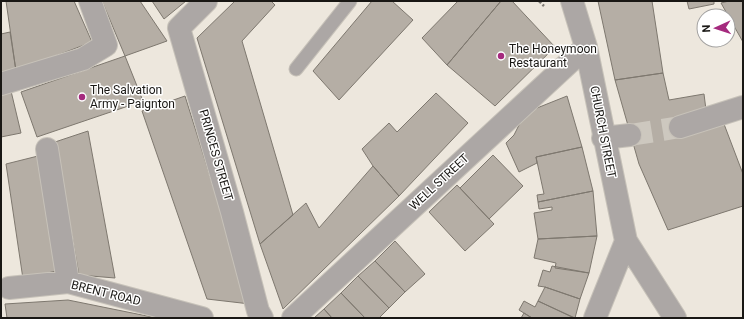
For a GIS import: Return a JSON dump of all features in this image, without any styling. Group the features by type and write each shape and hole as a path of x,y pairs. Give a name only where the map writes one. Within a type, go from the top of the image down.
{"street":[{"path":"1,84 83,59 106,45 90,1"},
{"name":"PRINCES STREET","path":"206,1 179,28 232,212 258,311 262,318"},
{"name":"CHURCH STREET","path":"572,1 586,47 603,138 626,241 675,318"},
{"name":"WELL STREET","path":"293,318 586,47"},
{"path":"680,127 743,107"},
{"path":"603,138 630,135"},
{"path":"48,148 68,282"},
{"path":"595,318 626,241"},
{"name":"BRENT ROAD","path":"9,288 68,282 202,318"}],"lane":[{"path":"296,69 350,1"}],"building":[{"path":"6,1 74,1 92,42 16,71"},
{"path":"102,1 140,1 167,41 125,56"},
{"path":"152,1 186,1 164,19"},
{"path":"235,1 271,1 275,5 242,41 293,215 260,244 197,38"},
{"path":"372,1 392,1 413,20 339,100 313,71"},
{"path":"458,1 501,1 447,65 422,38"},
{"name":"The Honeymoon Restaurant","path":"501,1 512,1 555,47 495,106 447,65"},
{"path":"598,1 652,1 663,73 615,80"},
{"path":"687,1 714,1 714,4 689,9"},
{"path":"729,1 743,1 743,42 736,30 736,8 724,8 721,3"},
{"path":"10,32 16,71 1,74 1,34"},
{"name":"The Salvation Army - Paignton","path":"125,56 143,101 37,137 21,92"},
{"path":"663,73 669,100 704,94 706,110 677,120 684,137 724,124 743,174 743,206 668,230 639,164 615,80"},
{"path":"11,91 21,133 1,137 1,94"},
{"path":"436,93 468,123 399,196 373,166 362,149 389,123 397,132"},
{"path":"185,96 250,304 207,299 142,111"},
{"path":"567,96 582,147 536,157 537,163 519,172 506,143 514,135 522,119 532,110"},
{"path":"88,131 115,278 79,275 55,142"},
{"path":"582,147 593,191 538,202 537,195 544,194 536,157"},
{"path":"493,155 523,186 489,219 460,188"},
{"path":"38,156 56,271 23,279 6,164"},
{"path":"373,166 399,196 283,309 260,244 306,203 319,228"},
{"path":"457,185 494,224 465,251 429,212"},
{"path":"593,191 597,236 538,239 534,213 552,210 552,207 539,209 538,202"},
{"path":"597,236 589,273 555,268 556,263 534,258 538,239"},
{"path":"395,241 425,274 405,292 375,261"},
{"path":"375,261 405,292 389,308 358,276"},
{"path":"552,266 589,273 580,299 538,286 543,270 550,272"},
{"path":"358,276 389,308 379,318 365,318 341,293"},
{"path":"545,287 580,299 575,318 538,301"},
{"path":"341,293 365,318 332,318 324,309"},
{"path":"68,300 152,317 7,318 5,304"},
{"path":"524,301 535,307 538,301 574,318 532,318 519,310"},
{"path":"324,309 332,318 314,318"},
{"path":"524,313 532,318 521,318"}],"tunnel":[{"path":"630,135 680,127"}],"place":[{"name":"The Honeymoon Restaurant","path":"501,56"},
{"name":"The Salvation Army - Paignton","path":"82,97"}]}
